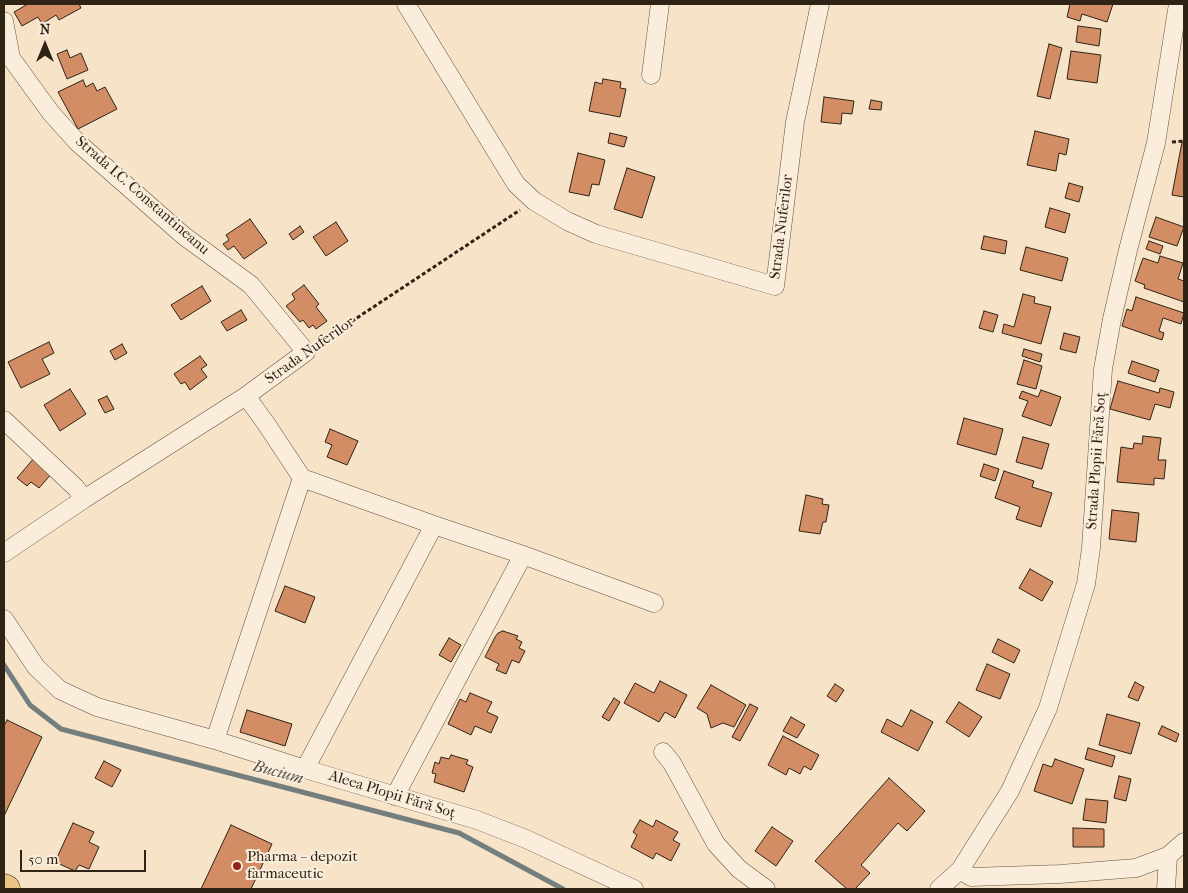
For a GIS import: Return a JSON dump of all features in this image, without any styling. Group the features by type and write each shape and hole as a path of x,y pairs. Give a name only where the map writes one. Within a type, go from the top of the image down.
{"street":[{"name":"Strada Nuferilor","path":"406,4 516,184 534,201 567,221 596,234 774,286 795,122 820,4"},
{"path":"651,75 660,4"},
{"name":"Strada Plopii Fără Soț","path":"939,889 960,870 1010,791 1048,708 1086,584 1091,548 1103,369 1128,250 1156,143 1178,4"},
{"name":"Strada I.C. Constantineanu","path":"4,22 11,58 52,113 77,142 184,236 251,284 306,352"},
{"name":"Strada Nuferilor","path":"4,553 84,499 246,396 306,352"},
{"path":"246,396 302,478 654,603"},
{"path":"4,420 76,488 84,499"},
{"path":"215,740 302,478"},
{"path":"305,769 434,525"},
{"path":"395,796 523,555"},
{"name":"Aleea Plopii Fără Soț","path":"4,619 36,667 60,690 97,707 215,740 477,820 526,839 634,889"},
{"path":"663,752 672,763 716,844 739,869 766,889"},
{"path":"960,870 971,877 1136,868 1168,856 1184,842"},
{"path":"1166,889 1168,856"}],"path":[{"name":"Strada Nuferilor","path":"306,352 534,201"}],"building":[{"path":"28,4 79,4 81,8 59,20 56,15 42,24 38,17 22,26 14,12"},
{"path":"1070,4 1113,4 1107,22 1082,14 1080,21 1067,17"},
{"path":"1078,26 1101,29 1099,46 1076,42"},
{"path":"1049,44 1062,48 1050,99 1037,96"},
{"path":"67,50 70,58 81,53 88,70 67,79 57,54"},
{"path":"1071,51 1101,55 1097,83 1067,79"},
{"path":"603,79 621,82 620,88 626,89 620,117 589,111 595,82 602,84"},
{"path":"83,80 86,87 93,83 97,91 105,87 117,109 78,129 58,92"},
{"path":"824,97 854,101 852,114 842,113 841,124 821,122"},
{"path":"871,100 882,102 881,110 869,109"},
{"path":"1035,131 1069,139 1066,155 1059,153 1056,171 1027,165"},
{"path":"610,133 627,137 624,147 608,143"},
{"path":"1182,142 1184,142 1184,197 1172,195"},
{"path":"578,153 605,160 599,185 592,184 589,196 569,192"},
{"path":"627,168 655,177 642,218 614,209"},
{"path":"1069,183 1083,187 1079,202 1065,198"},
{"path":"1050,208 1070,214 1065,233 1045,227"},
{"path":"1156,217 1184,227 1177,246 1149,237"},
{"path":"250,219 267,243 244,259 234,246 228,250 223,244 229,240 226,235"},
{"path":"336,222 348,241 326,256 313,237"},
{"path":"300,226 304,232 293,240 289,234"},
{"path":"984,236 1007,241 1005,254 981,249"},
{"path":"1149,241 1163,246 1160,254 1146,249"},
{"path":"1026,247 1068,258 1062,281 1020,270"},
{"path":"1160,256 1183,263 1178,279 1184,281 1184,302 1144,288 1145,285 1135,281 1143,258 1158,263"},
{"path":"304,285 319,304 316,307 327,321 316,329 313,325 309,328 303,320 300,322 286,306 295,299 292,294"},
{"path":"202,286 211,301 181,320 171,305"},
{"path":"1023,294 1035,297 1034,303 1051,307 1041,344 1002,333 1004,324 1014,327"},
{"path":"1136,297 1184,313 1181,324 1163,318 1159,331 1164,333 1162,340 1122,326 1127,309 1132,311"},
{"path":"241,310 247,320 227,331 221,322"},
{"path":"984,311 998,315 993,332 979,328"},
{"path":"1064,333 1080,337 1076,353 1060,349"},
{"path":"49,342 54,353 42,359 50,374 21,388 8,362"},
{"path":"122,344 127,353 115,360 110,351"},
{"path":"1024,349 1042,354 1040,362 1022,356"},
{"path":"200,356 207,365 201,369 207,377 190,390 185,382 181,384 174,374"},
{"path":"1024,360 1042,366 1036,389 1017,384"},
{"path":"1132,361 1159,370 1155,382 1128,373"},
{"path":"1118,381 1159,393 1160,388 1174,392 1170,408 1155,404 1150,420 1110,409"},
{"path":"70,389 86,414 60,431 44,405"},
{"path":"1041,390 1061,397 1051,426 1022,416 1028,401 1019,398 1022,391 1038,397"},
{"path":"107,396 114,409 105,413 98,400"},
{"path":"964,418 1003,429 996,455 957,444"},
{"path":"330,429 358,441 347,465 327,457 332,445 325,442"},
{"path":"1143,436 1161,438 1158,460 1166,460 1164,479 1154,478 1154,485 1117,482 1121,447 1133,449 1134,443 1142,444"},
{"path":"1023,437 1049,444 1042,469 1016,462"},
{"path":"35,457 53,472 39,488 31,482 27,486 17,478"},
{"path":"984,464 999,469 995,481 980,476"},
{"path":"1004,471 1034,481 1032,487 1052,493 1041,527 1016,519 1020,507 995,498"},
{"path":"806,495 823,499 822,504 829,505 826,522 823,522 820,534 799,531"},
{"path":"1112,510 1139,513 1136,542 1109,539"},
{"path":"1030,569 1053,582 1042,601 1019,588"},
{"path":"285,586 315,597 305,623 275,611"},
{"path":"503,631 518,636 516,639 522,642 519,648 525,651 519,663 512,660 506,674 496,670 499,664 485,657 495,637"},
{"path":"449,638 461,645 451,662 439,655"},
{"path":"998,639 1020,650 1014,663 992,652"},
{"path":"987,664 1010,674 1000,699 976,690"},
{"path":"660,681 687,695 675,718 665,712 659,722 624,703 635,683 654,693"},
{"path":"1135,682 1144,687 1138,701 1128,697"},
{"path":"835,684 844,690 836,702 827,696"},
{"path":"711,685 746,705 734,727 723,723 711,728 707,714 697,708"},
{"path":"470,693 492,702 487,712 498,717 491,733 475,726 471,735 448,724 460,699 466,702"},
{"path":"614,698 620,702 609,721 602,717"},
{"path":"959,702 982,717 969,737 946,722"},
{"path":"750,704 758,708 740,741 732,737"},
{"path":"247,710 292,724 285,746 240,732"},
{"path":"911,710 933,722 918,751 881,732 887,719 902,727"},
{"path":"1107,714 1140,723 1131,754 1099,745"},
{"path":"791,717 805,725 797,738 783,731"},
{"path":"7,720 42,737 4,816 4,726"},
{"path":"1162,726 1179,734 1176,742 1158,734"},
{"path":"783,736 819,755 811,770 804,766 800,774 789,768 786,775 768,765"},
{"path":"1088,748 1115,756 1112,767 1085,759"},
{"path":"451,755 468,760 466,764 473,767 464,792 434,782 436,774 432,773 435,762 439,764 441,757 449,759"},
{"path":"1055,759 1084,769 1072,804 1034,791 1043,764 1052,767"},
{"path":"104,761 121,770 112,787 95,778"},
{"path":"1119,776 1131,779 1126,801 1114,798"},
{"path":"889,778 925,811 907,831 898,823 861,865 870,873 855,889 847,889 815,861"},
{"path":"1086,799 1108,801 1106,823 1083,820"},
{"path":"640,820 653,827 656,820 678,832 673,840 680,844 671,861 656,853 653,859 631,847 637,835 633,832"},
{"path":"73,823 94,832 89,842 99,847 89,869 79,865 75,871 55,862"},
{"name":"Pharma – depozit farmaceutic","path":"231,825 272,844 251,889 201,889"},
{"path":"772,827 793,841 776,866 755,851"},
{"path":"1073,828 1104,829 1104,847 1073,847"}],"waterway":[{"name":"Bucium","path":"4,665 30,705 61,729 459,833 563,889"}],"place":[{"name":"Pharma – depozit farmaceutic","path":"237,866"}]}
